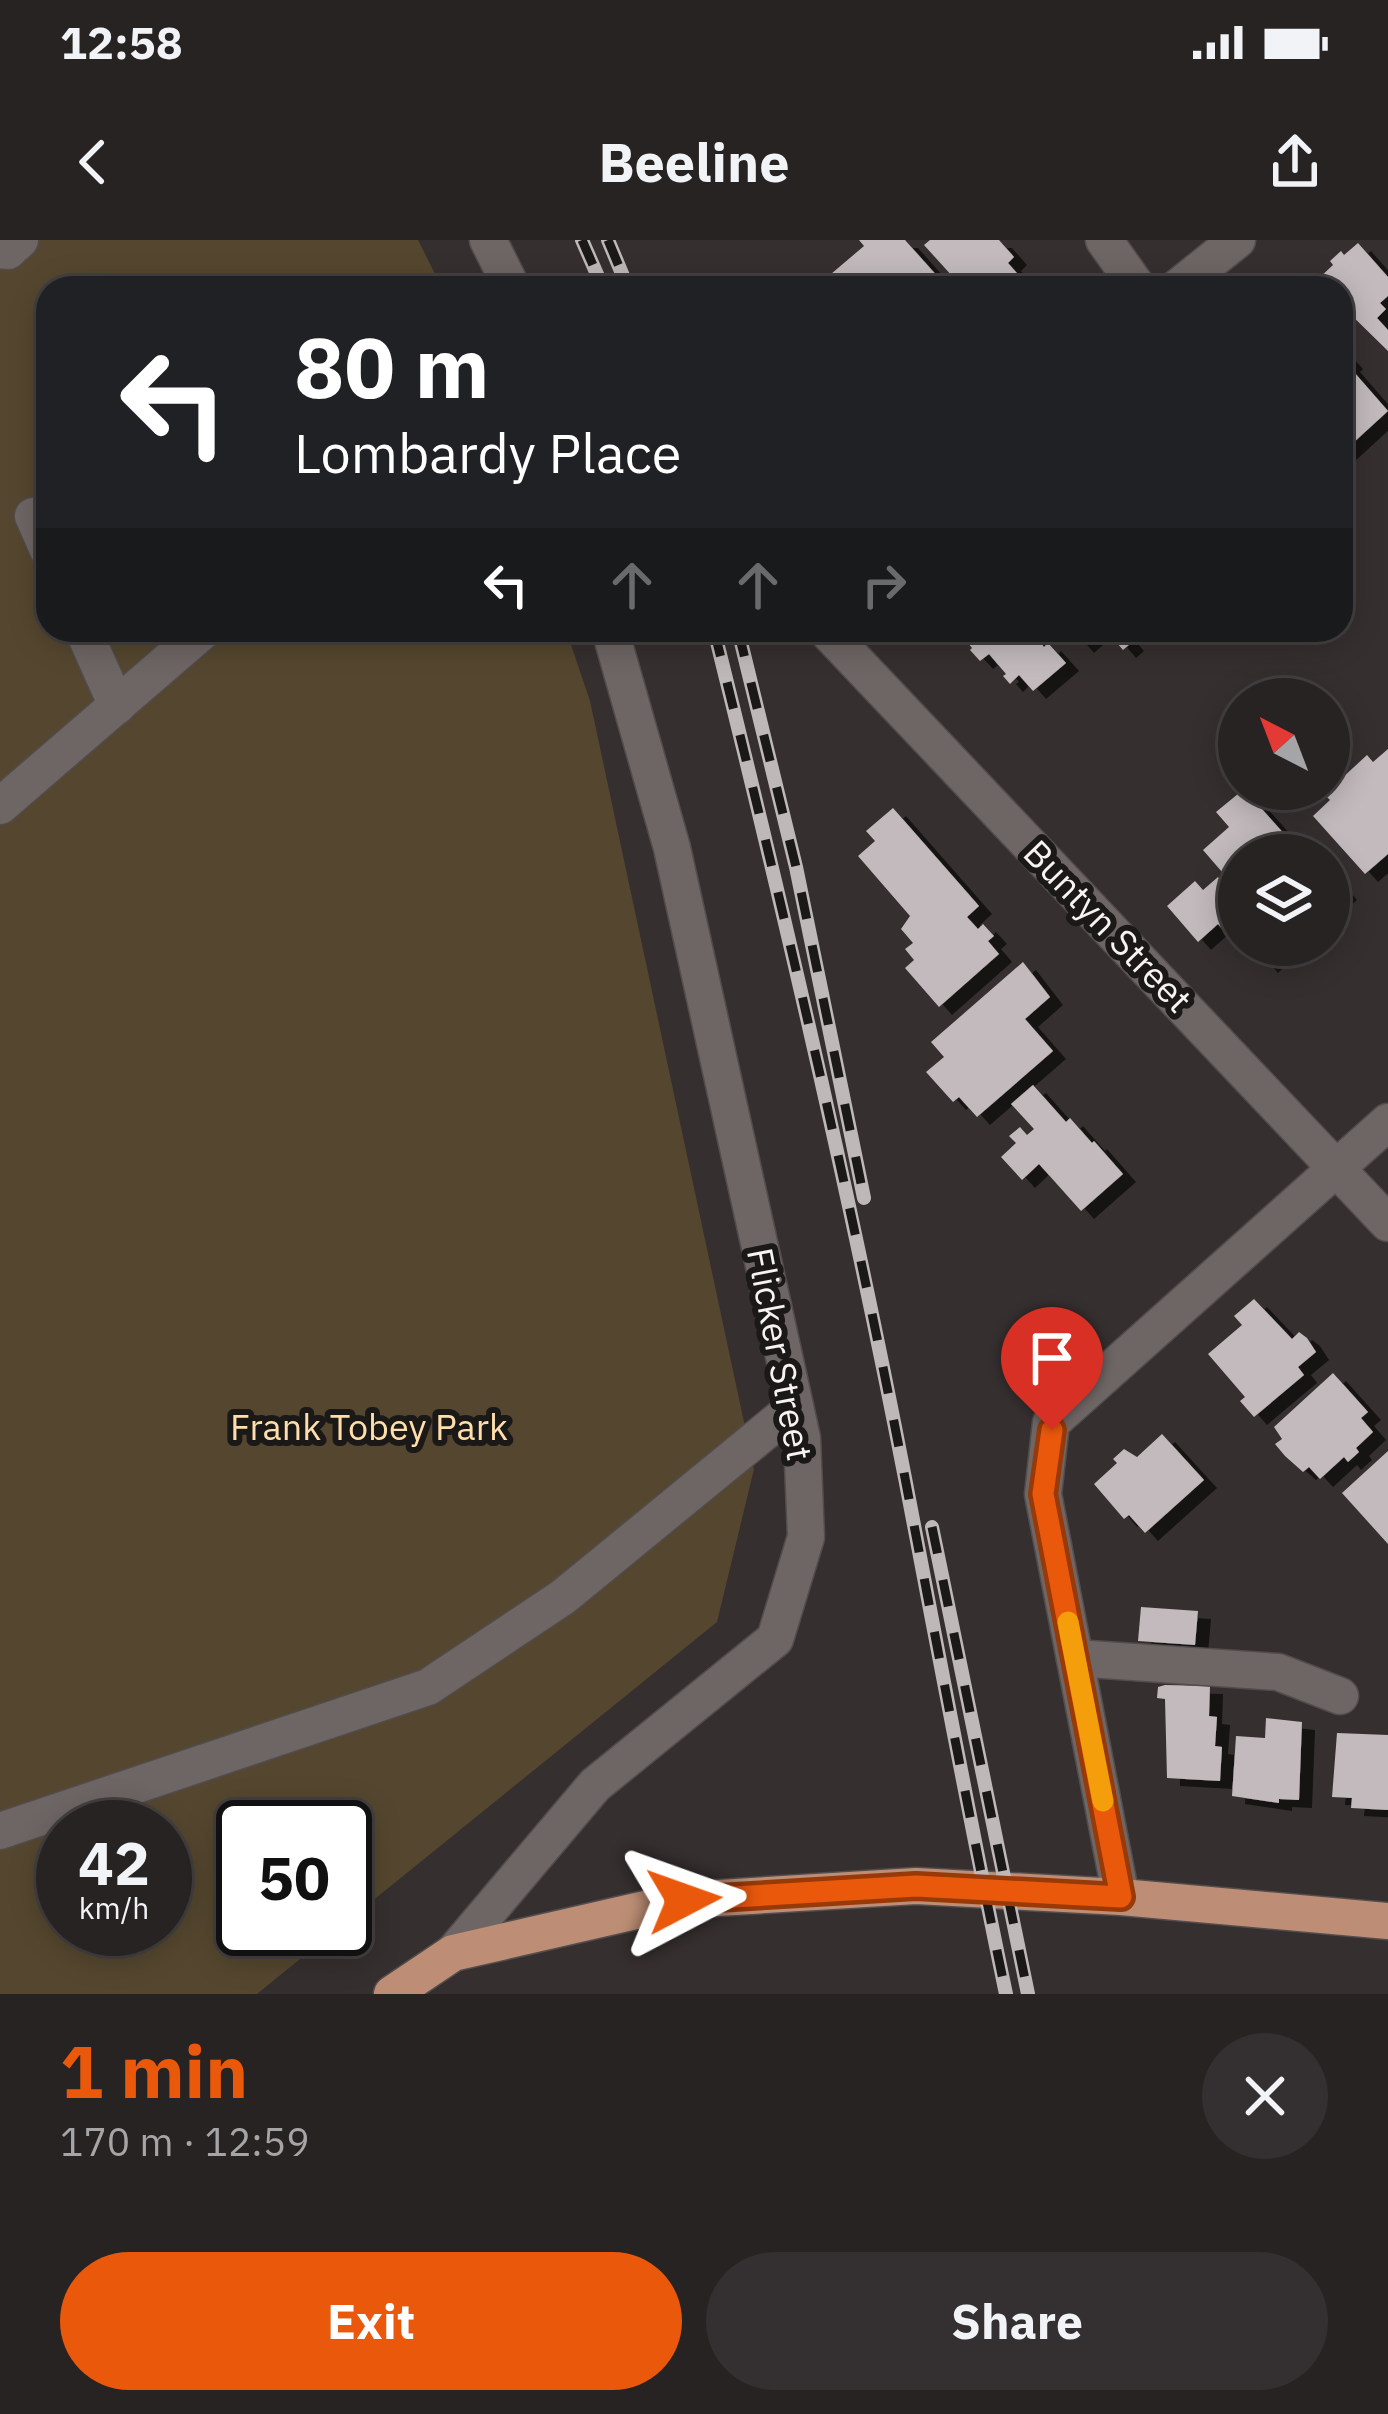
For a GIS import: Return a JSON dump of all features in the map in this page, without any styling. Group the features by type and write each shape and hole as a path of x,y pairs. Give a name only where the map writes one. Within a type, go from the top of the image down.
{"main road":[{"path":"392,1994 454,1953 684,1900 916,1886 1121,1897 1388,1921"}],"street":[{"path":"0,250 8,251 20,240"},
{"path":"488,240 506,276"},
{"path":"1104,240 1130,276"},
{"path":"1193,276 1237,240"},
{"path":"88,642 117,706"},
{"path":"0,806 190,642"},
{"name":"Flicker Street","path":"454,1953 596,1785 775,1639 806,1537 802,1438 672,848 613,642"},
{"name":"Buntyn Street","path":"837,642 1388,1223"},
{"path":"1121,1897 1043,1494 1052,1424 1388,1122"},
{"path":"0,1832 428,1687 563,1598 795,1407"},
{"path":"1075,1658 1278,1672 1340,1696"}],"green space":[{"name":"Frank Tobey Park","path":"0,240 418,240 436,276 36,276 36,642 570,642 590,701 754,1469 717,1622 372,1901 372,1800 216,1800 216,1956 304,1956 257,1994 0,1994"}],"building":[{"path":"859,240 905,240 937,276 831,274 864,246"},
{"path":"930,240 999,240 1014,257 1008,263 1020,276 952,276 924,245"},
{"path":"1358,243 1388,277 1388,296 1380,303 1386,309 1377,318 1388,330 1388,351 1353,317 1353,276 1321,276 1333,265 1330,261 1341,251 1344,255"},
{"path":"1353,371 1388,411 1353,443"},
{"path":"967,642 1040,642 1044,647 1048,643 1066,663 1033,691 1019,675 1010,684 989,654 980,661"},
{"path":"1388,749 1388,854 1365,874 1350,857 1350,834 1329,834 1313,816 1319,810 1350,810 1350,771 1367,755 1373,762"},
{"path":"893,808 979,906 967,917 994,936 988,941 999,954 939,1007 905,968 914,960 905,949 913,943 901,929 910,916 858,856 875,841 866,831"},
{"path":"1263,810 1284,834 1221,834 1229,827 1216,812"},
{"path":"1218,837 1218,867 1203,850"},
{"path":"1218,877 1218,924 1198,942 1167,906 1195,881 1203,890"},
{"path":"1023,962 1050,997 1025,1019 1053,1051 977,1117 959,1097 953,1102 926,1072 944,1057 931,1042"},
{"path":"1033,1085 1123,1174 1081,1211 1039,1164 1022,1180 1001,1157 1016,1143 1009,1136 1020,1127 1027,1135 1034,1129 1011,1104"},
{"path":"1254,1299 1292,1339 1299,1332 1316,1352 1298,1367 1304,1375 1254,1417 1240,1401 1245,1397 1208,1354 1242,1325 1234,1316"},
{"path":"1333,1373 1368,1412 1361,1418 1373,1432 1348,1462 1344,1457 1320,1479 1309,1467 1303,1472 1285,1456 1275,1444 1282,1439 1274,1427"},
{"path":"1162,1434 1204,1480 1145,1533 1129,1515 1124,1519 1094,1484 1117,1463 1113,1459 1124,1449 1137,1457"},
{"path":"1388,1451 1388,1544 1342,1493"},
{"path":"1141,1607 1198,1611 1195,1645 1138,1641"},
{"path":"1210,1686 1209,1716 1217,1717 1215,1746 1222,1747 1220,1781 1167,1778 1165,1699 1157,1698 1158,1687"},
{"path":"1266,1718 1302,1722 1299,1800 1279,1799 1279,1803 1232,1796 1236,1736 1265,1738"},
{"path":"1337,1733 1388,1735 1388,1810 1351,1808 1352,1798 1332,1797"}],"railway":[{"path":"582,240 598,276"},
{"path":"608,240 623,276"},
{"path":"717,642 862,1265 1006,1994"},
{"path":"741,642 796,867 864,1198"},
{"path":"932,1527 1028,1994"}],"slow traffic":[{"path":"1068,1622 1103,1801"}],"route":[{"path":"684,1900 916,1886 1121,1897 1043,1494 1052,1430"}]}
